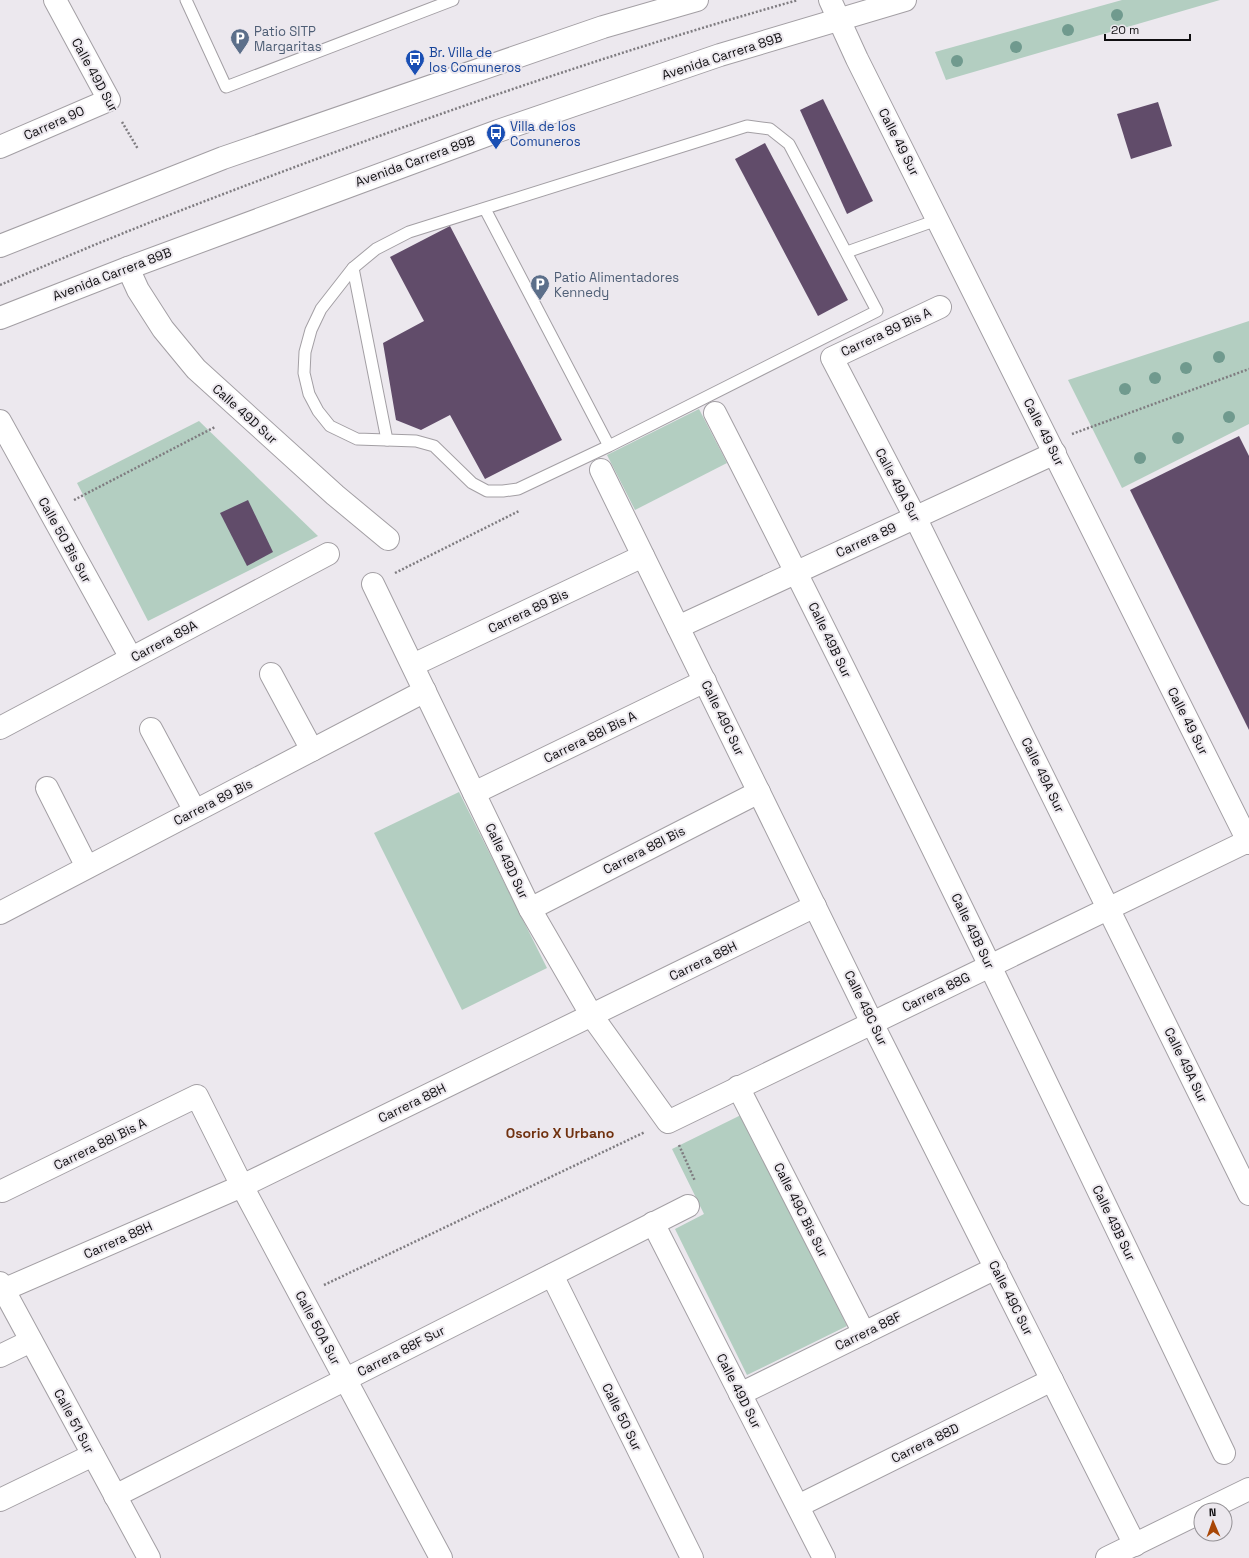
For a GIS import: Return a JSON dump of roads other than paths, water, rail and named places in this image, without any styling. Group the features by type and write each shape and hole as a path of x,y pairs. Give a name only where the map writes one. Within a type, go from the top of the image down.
{"street":[{"name":"Calle 49D Sur","path":"55,0 108,100"},
{"path":"0,246 223,158 603,27 697,0"},
{"name":"Calle 49 Sur","path":"819,0 838,20"},
{"name":"Calle 49 Sur","path":"830,0 838,20 1249,842"},
{"name":"Avenida Carrera 89B","path":"0,318 128,268 498,131 720,55 905,0"},
{"name":"Carrera 90","path":"0,147 108,100"},
{"name":"Calle 49D Sur","path":"128,268 138,290 163,329 196,369 335,495 388,539"},
{"name":"Carrera 89 Bis A","path":"832,358 940,307"},
{"name":"Calle 49A Sur","path":"832,358 915,517 1110,908 1249,1194"},
{"name":"Calle 49B Sur","path":"715,413 797,572 991,966 1224,1452"},
{"name":"Calle 50 Bis Sur","path":"0,421 131,658"},
{"name":"Carrera 89","path":"678,627 915,517 1052,448"},
{"name":"Calle 49C Sur","path":"601,470 872,1023 1052,1380 1119,1553"},
{"name":"Carrera 89A","path":"2,723 131,658 328,554"},
{"name":"Carrera 89 Bis","path":"413,665 643,556"},
{"name":"Calle 49D Sur","path":"373,584 530,909 592,1016 668,1122"},
{"path":"271,674 312,750"},
{"name":"Carrera 88I Bis A","path":"474,793 705,682"},
{"name":"Carrera 89 Bis","path":"0,913 425,691"},
{"path":"151,729 195,811"},
{"path":"47,788 87,867"},
{"name":"Carrera 88I Bis","path":"530,909 759,792"},
{"name":"Carrera 88G","path":"668,1122 1249,842"},
{"name":"Carrera 88H","path":"2,1287 242,1186 815,906"},
{"name":"Calle 49C Bis Sur","path":"738,1087 864,1333"},
{"name":"Carrera 88I Bis A","path":"2,1191 197,1096"},
{"name":"Calle 50A Sur","path":"197,1096 242,1186 441,1558"},
{"name":"Carrera 88F Sur","path":"115,1496 688,1206"},
{"name":"Calle 49D Sur","path":"653,1223 824,1558"},
{"name":"Carrera 88F","path":"740,1394 996,1268"},
{"name":"Calle 50 Sur","path":"552,1275 692,1558"},
{"name":"Calle 51 Sur","path":"2,1287 148,1558"},
{"path":"0,1356 31,1341"},
{"name":"Carrera 88D","path":"798,1506 1052,1380"},
{"path":"0,1500 93,1456"},
{"path":"1222,1502 1249,1489"},
{"path":"1119,1553 1193,1516"}],"lane":[{"path":"186,0 226,87 453,0"},
{"path":"747,126 770,129 789,144 877,311 609,446 518,488 503,491 487,491 472,483 434,446 416,441 357,439 330,426 318,411 309,394 304,373 305,352 311,330 321,308 353,268 376,249 409,232 484,209 747,126"},
{"path":"484,209 609,446"},
{"path":"847,252 938,220"},
{"path":"353,268 387,440"}],"place":[{"name":"Patio SITP Margaritas","path":"240,55"},
{"name":"Br. Villa de los Comuneros","path":"415,76"},
{"name":"Villa de los Comuneros","path":"496,150"},
{"name":"Patio Alimentadores Kennedy","path":"540,301"}],"district":[{"name":"Osorio X Urbano","path":"560,1133"}]}
